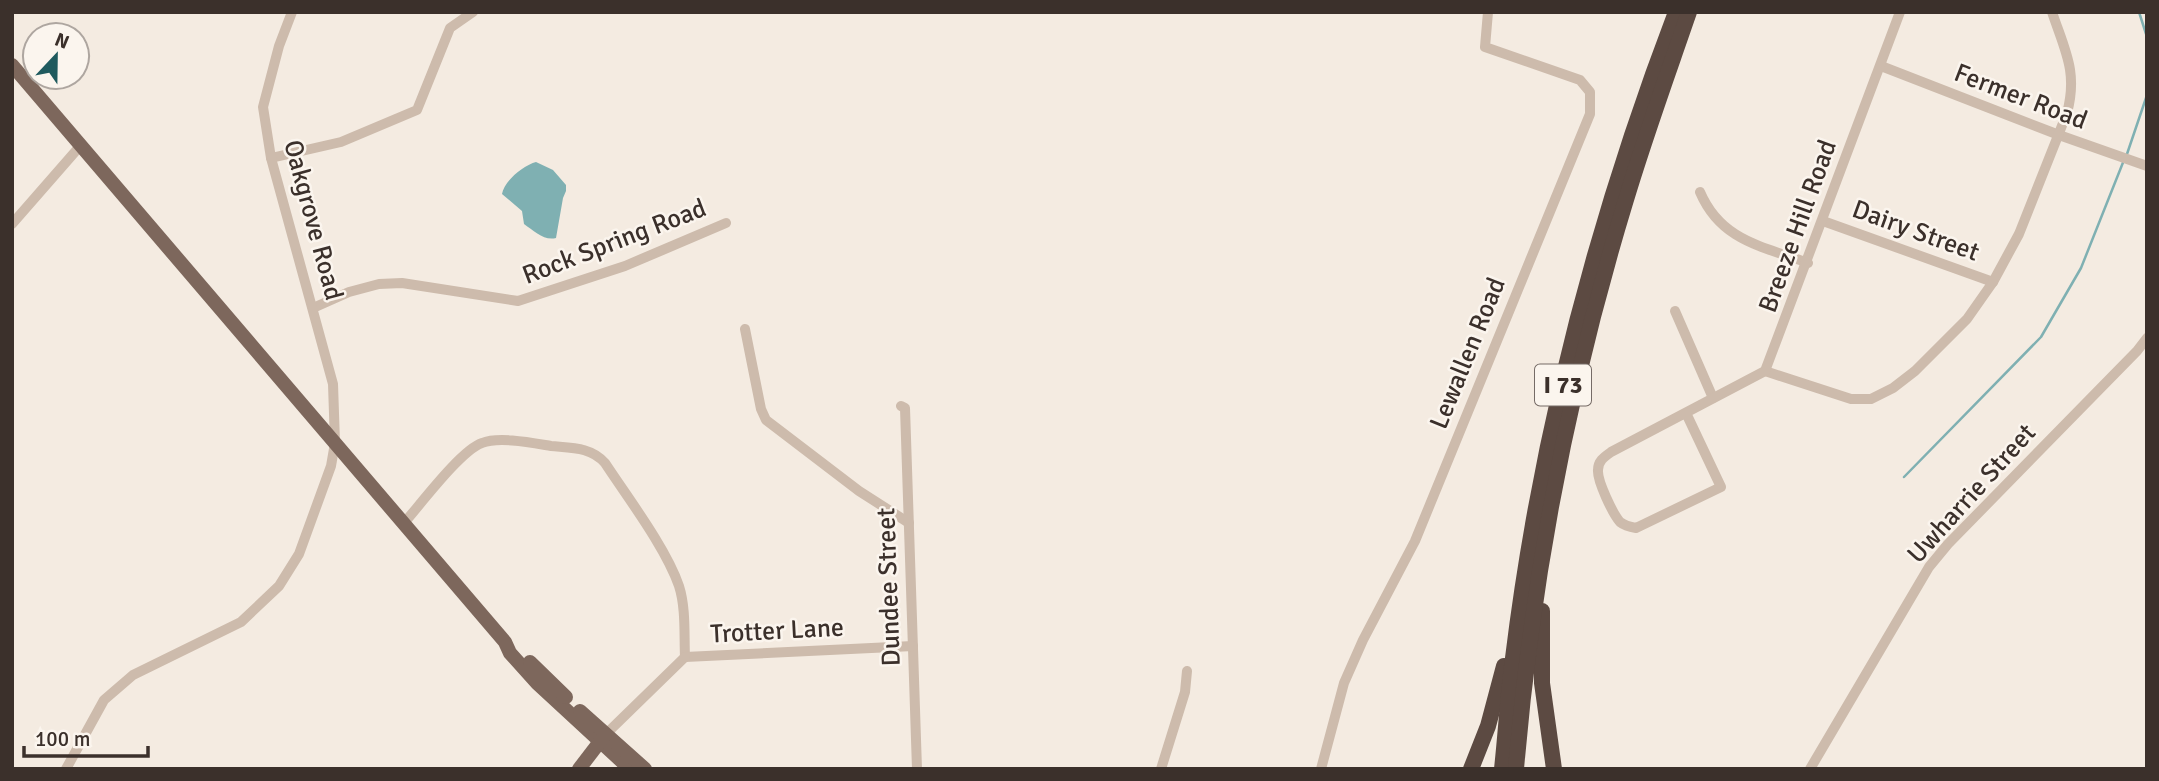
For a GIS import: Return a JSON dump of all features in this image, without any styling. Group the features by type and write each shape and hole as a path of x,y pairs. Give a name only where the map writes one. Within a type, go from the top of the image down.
{"highway":[{"name":"I 73","path":"1502,769 1513,659 1525,578 1553,429 1611,202 1636,122 1676,12"},
{"name":"I 73","path":"1516,769 1523,687 1543,553 1565,440 1599,296 1625,204 1689,12"},
{"path":"1543,553 1542,682 1554,769"},
{"path":"1471,769 1488,726 1525,578"}],"main road":[{"path":"12,65 505,642 517,648 630,769"},
{"path":"579,769 602,738"},
{"path":"602,738 645,769"}],"street":[{"name":"Oakgrove Road","path":"66,769 104,700 132,675 240,622 279,586 299,554 331,466 335,443 333,384 271,158 263,107 279,46 292,12"},
{"path":"271,158 341,142 418,110 450,28 473,12"},
{"name":"Lewallen Road","path":"1321,769 1344,683 1363,640 1415,541 1590,114 1590,92 1580,80 1485,47 1488,12"},
{"name":"Breeze Hill Road","path":"1765,371 1808,263 1900,12"},
{"path":"1686,413 1721,486 1636,528 1628,527 1619,520 1599,481 1598,468 1601,459 1611,452 1765,371 1851,399 1871,399 1910,375 1967,319 2011,251 2067,113 2073,83 2068,58 2052,12"},
{"name":"Fermer Road","path":"1881,66 2147,166"},
{"path":"12,224 81,145"},
{"path":"1700,192 1706,206 1727,231 1808,263"},
{"name":"Dairy Street","path":"1823,221 1993,282"},
{"name":"Rock Spring Road","path":"313,308 349,292 379,284 402,284 518,301 625,266 726,223"},
{"path":"1675,311 1713,398"},
{"path":"745,329 761,409 766,420 859,491 909,523"},
{"name":"Uwharrie Street","path":"1811,769 1929,567 1948,544 2142,352 2147,338"},
{"name":"Dundee Street","path":"901,406 905,408 917,769"},
{"path":"404,523 464,456 480,443 519,442 586,450 597,454 657,545 678,585 684,622 685,657 602,738"},
{"name":"Trotter Lane","path":"685,657 913,646"},
{"path":"1161,769 1187,685 1187,671"}],"water":[{"path":"536,162 553,170 566,185 556,238 552,239 543,237 524,224 522,211 502,194 515,174"}],"waterway":[{"path":"2139,12 2147,37"},
{"path":"2127,154 2147,95"},
{"path":"1904,477 2041,337 2081,268 2124,160"}]}
